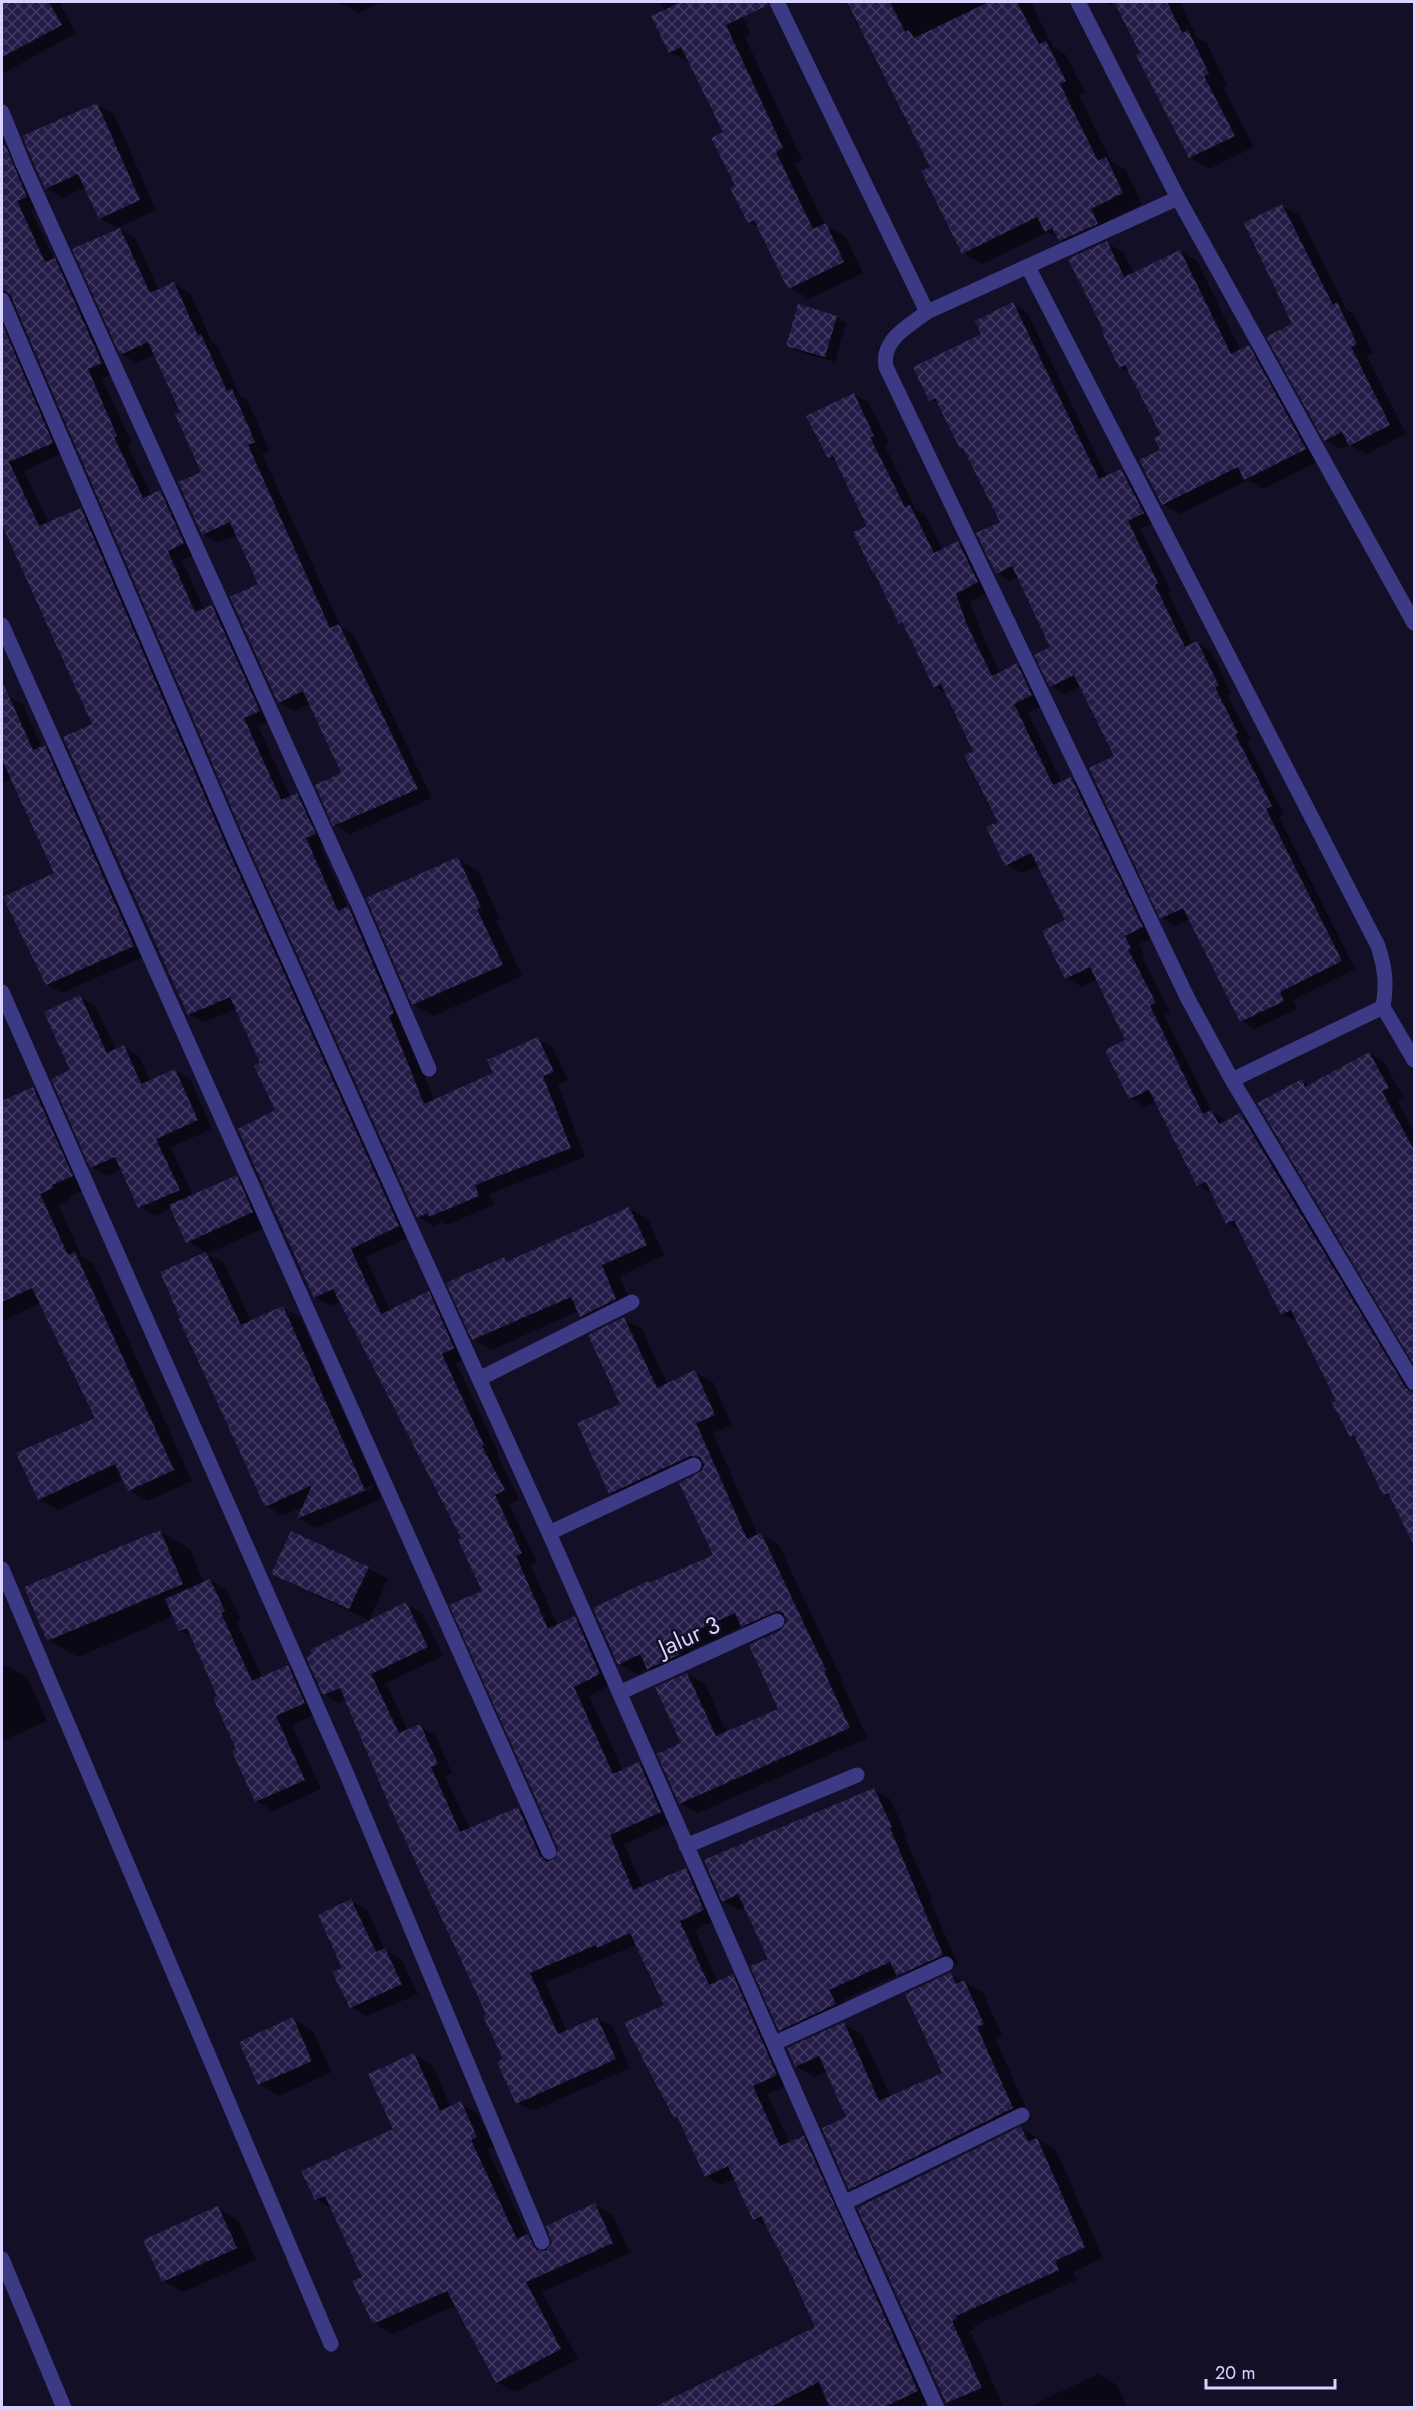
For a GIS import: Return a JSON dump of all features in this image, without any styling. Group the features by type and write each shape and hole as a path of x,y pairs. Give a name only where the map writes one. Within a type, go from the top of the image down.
{"street":[{"path":"777,2 927,312"},
{"path":"1078,2 1178,198 1414,623"},
{"path":"2,112 33,186 358,904 429,1070"},
{"path":"1178,198 927,312 893,337 884,355 886,367 1188,999 1232,1080 1414,1383"},
{"path":"1028,267 1378,946 1386,978 1383,1007 1414,1060"},
{"path":"2,300 235,841 549,1533 775,2043 843,2203 937,2408"},
{"path":"2,625 549,1852"},
{"path":"2,992 46,1097 164,1358 340,1760 542,2242"},
{"path":"1232,1080 1383,1007"},
{"path":"479,1378 632,1302"},
{"path":"549,1533 694,1465"},
{"path":"2,1569 331,2344"},
{"name":"Jalur 3","path":"619,1693 777,1621"},
{"path":"686,1846 857,1775"},
{"path":"775,2043 946,1964"},
{"path":"843,2203 1022,2115"},
{"path":"2,2259 64,2408"}],"building":[{"path":"2,2 49,2 62,25 2,57"},
{"path":"681,2 767,2 768,5 726,25 783,148 776,152 813,229 826,223 844,262 788,289 754,220 748,223 730,188 735,185 711,138 723,132 681,47 669,53 651,16"},
{"path":"847,2 890,2 905,32 909,30 914,38 989,2 1017,2 1039,44 1046,41 1066,81 1060,84 1098,161 1106,157 1123,193 1091,209 1098,224 1059,241 1052,228 1045,232 1037,217 962,254 921,171 930,167"},
{"path":"1114,2 1167,2 1182,33 1188,30 1209,74 1204,76 1235,136 1189,158 1136,55 1140,53"},
{"path":"97,103 140,200 99,219 78,174 45,189 22,136"},
{"path":"5,144 27,197 17,201 45,262 55,258 102,363 88,369 117,436 114,437 143,498 160,490 184,543 168,551 195,612 212,605 260,711 244,718 281,800 297,793 316,834 306,838 338,911 348,906 349,908 394,1013 389,1016 424,1104 493,1073 487,1060 538,1037 554,1072 543,1076 571,1148 475,1185 479,1196 429,1217 428,1213 417,1218 244,837 11,296 2,290 2,146"},
{"path":"1282,204 1333,305 1337,302 1357,344 1351,347 1390,425 1349,446 1342,432 1324,441 1266,337 1292,324 1244,223"},
{"path":"120,228 150,293 174,282 198,336 201,334 227,391 232,389 255,442 248,445 330,628 339,624 418,789 333,826 315,785 341,773 303,691 278,703 230,597 258,584 230,522 202,535 178,482 201,472 175,414 180,412 148,342 120,355 72,249"},
{"path":"1107,241 1124,277 1180,250 1231,354 1249,345 1306,449 1244,480 1238,467 1162,505 1139,460 1160,450 1154,438 1161,435 1125,365 1119,368 1102,332 1104,331 1068,259"},
{"path":"1013,302 1099,479 1121,469 1144,513 1128,521 1158,583 1155,585 1185,647 1197,641 1219,686 1215,687 1238,733 1235,734 1272,806 1266,809 1342,961 1280,992 1284,1001 1240,1022 1183,908 1160,919 1089,768 1114,756 1074,675 1050,687 1034,655 1050,647 1012,566 996,574 976,533 1000,522 935,398 929,401 913,367 981,334 975,321"},
{"path":"798,304 837,316 825,357 786,346"},
{"path":"2,323 53,443 9,462 39,526 81,508 226,845 399,1226 351,1249 381,1314 429,1291 454,1348 442,1354 484,1445 482,1446 505,1490 495,1495 522,1553 516,1556 548,1629 575,1616 600,1674 574,1687 613,1774 639,1762 661,1812 610,1835 633,1890 686,1868 704,1910 680,1921 709,1985 733,1974 777,2075 753,2086 780,2146 804,2136 918,2391 882,2408 830,2408 819,2382 768,2408 653,2408 815,2327 791,2274 761,2216 753,2220 728,2166 705,2177 677,2116 674,2118 624,2023 664,2005 630,1933 530,1973 558,2034 597,2017 616,2059 516,2104 497,2062 503,2059 483,2016 486,2014 390,1807 340,1688 323,1695 306,1657 312,1654 310,1650 406,1602 428,1647 371,1674 399,1733 420,1724 438,1764 431,1767 460,1832 518,1807 540,1856 547,1862 556,1858 558,1848 449,1605 482,1591 458,1540 461,1538 333,1289 314,1298 238,1129 275,1110 254,1066 260,1063 230,997 188,1015 63,737 92,724 2,525"},
{"path":"854,393 874,436 870,437 905,507 910,505 934,553 958,541 978,582 956,594 967,625 992,676 1017,663 1032,695 1014,704 1053,785 1071,777 1143,927 1125,936 1131,948 1128,949 1156,1003 1150,1006 1203,1114 1211,1110 1219,1124 1240,1113 1406,1388 1414,1393 1414,1546 1388,1493 1383,1495 1354,1435 1350,1437 1332,1403 1336,1401 1291,1310 1281,1315 1234,1220 1226,1224 1206,1182 1197,1186 1149,1090 1129,1099 1105,1050 1125,1040 1090,967 1065,979 1042,931 1065,920 1031,853 1005,866 986,827 998,822 964,755 973,751 941,684 934,688 902,622 899,624 873,573 853,532 867,526 833,456 828,458 806,416"},
{"path":"2,681 33,750 45,745 134,946 46,985 3,897 54,873 2,760"},
{"path":"458,857 481,907 477,909 503,965 412,1005 366,898"},
{"path":"80,995 107,1053 124,1045 141,1084 175,1069 198,1120 156,1139 180,1190 138,1208 115,1157 90,1168 51,1079 70,1070 44,1012"},
{"path":"1369,1052 1389,1088 1382,1091 1414,1150 1414,1365 1257,1103 1302,1079 1305,1087"},
{"path":"33,1087 73,1176 52,1185 53,1188 40,1194 68,1255 75,1252 174,1470 128,1491 115,1464 38,1500 16,1453 95,1418 32,1288 2,1302 2,1101"},
{"path":"237,1175 253,1212 186,1243 169,1205"},
{"path":"629,1207 647,1245 602,1265 616,1299 580,1317 571,1297 472,1340 446,1283 504,1257 506,1262"},
{"path":"206,1252 241,1325 283,1306 365,1490 297,1519 312,1485 265,1507 179,1319 160,1272"},
{"path":"624,1317 657,1388 695,1370 715,1415 696,1423 747,1539 761,1533 826,1670 824,1671 850,1728 679,1804 657,1754 681,1743 655,1687 687,1673 716,1736 778,1709 749,1645 781,1630 787,1621 783,1613 777,1611 741,1627 735,1613 673,1641 679,1655 647,1669 640,1654 618,1665 593,1608 648,1581 649,1583 713,1555 679,1483 702,1471 704,1465 700,1457 690,1456 609,1494 577,1423 620,1404 588,1335"},
{"path":"160,1530 183,1584 47,1641 24,1587"},
{"path":"291,1531 369,1567 349,1609 271,1574"},
{"path":"210,1579 225,1611 221,1613 252,1681 288,1665 305,1703 276,1716 305,1780 255,1802 232,1751 236,1749 213,1698 217,1696 187,1628 179,1631 165,1599"},
{"path":"874,1788 943,1955 897,1976 890,1962 829,1990 836,2004 779,2031 750,1966 768,1959 738,1894 722,1902 704,1860"},
{"path":"351,1899 376,1952 385,1948 402,1984 350,2008 332,1972 342,1968 318,1915"},
{"path":"951,1972 956,1984 964,1980 984,2024 977,2027 1013,2108 849,2190 822,2128 846,2117 819,2056 795,2067 787,2048 844,2022 879,2101 942,2073 905,1994"},
{"path":"293,2017 312,2061 258,2085 239,2042"},
{"path":"414,2053 440,2111 461,2101 477,2137 471,2140 517,2239 528,2234 536,2249 546,2251 552,2243 546,2226 595,2203 613,2243 526,2282 561,2349 496,2383 447,2291 373,2324 352,2281 362,2277 325,2196 315,2200 301,2171 393,2129 368,2074"},
{"path":"1021,2126 1028,2142 1037,2138 1085,2247 1055,2261 1059,2270 956,2316 957,2318 952,2321 982,2388 946,2403 857,2208"},
{"path":"218,2206 237,2248 162,2282 143,2240"}]}
